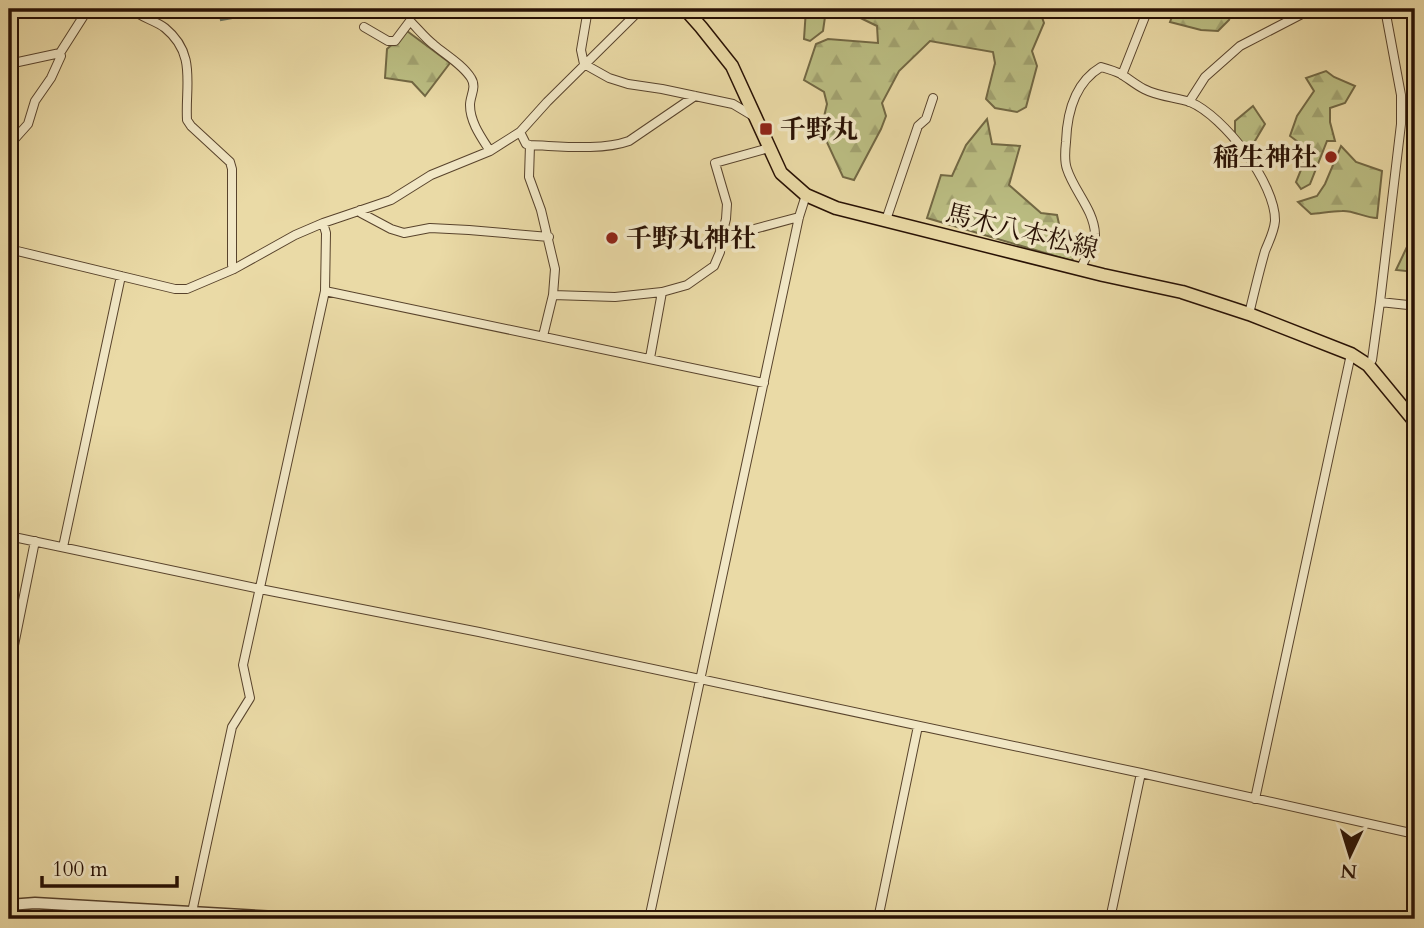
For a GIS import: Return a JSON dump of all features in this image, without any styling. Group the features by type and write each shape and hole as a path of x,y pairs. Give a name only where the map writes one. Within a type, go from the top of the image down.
{"main road":[{"name":"馬木八本松線","path":"685,9 732,66 781,173 806,195 836,208 1182,292 1249,314 1351,354 1368,365 1415,422"}],"street":[{"path":"9,149 28,124 35,101 51,78 60,53 88,9"},
{"path":"132,9 164,27 182,46 188,68 187,120 230,162 234,269"},
{"path":"588,9 581,50 584,64 609,78 628,84 733,104 756,118"},
{"path":"9,249 174,289 187,289 234,269 295,235 391,200 431,175 490,151 520,132 640,9"},
{"path":"1122,75 1148,9"},
{"path":"1189,102 1205,77 1240,46 1300,15 1305,9"},
{"path":"1368,365 1372,360 1380,302 1401,124 1401,95 1385,9"},
{"path":"364,27 388,41 395,41 410,21 430,43 460,66 473,80 470,105 472,117 490,151"},
{"path":"9,64 60,53"},
{"path":"1081,269 1094,242 1094,225 1066,168 1066,126 1078,89 1101,67 1122,75 1145,90 1189,102 1207,112 1249,157 1274,207 1274,229 1249,314"},
{"path":"520,132 526,144 530,145 621,144 695,96"},
{"path":"886,220 918,126 926,119 933,98"},
{"path":"530,145 529,177 541,210 555,268 553,295 543,336"},
{"path":"553,295 615,297 662,292 687,285 713,266 720,252 727,204 715,163 769,148"},
{"path":"649,919 799,217 806,195"},
{"path":"360,210 381,224 404,233 430,228 548,237"},
{"path":"721,238 799,217"},
{"path":"192,912 232,727 250,698 243,665 325,291 326,233 323,223"},
{"path":"63,547 121,276"},
{"path":"325,291 764,383"},
{"path":"650,358 662,292"},
{"path":"1380,302 1408,305 1415,303"},
{"path":"1255,799 1351,354"},
{"path":"9,536 479,632 1415,834"},
{"path":"9,670 35,541"},
{"path":"878,919 918,726"},
{"path":"1110,919 1140,773"},
{"path":"9,905 35,904 285,919"}],"green space":[{"path":"806,9 840,9 826,10 823,31 810,41 804,39"},
{"path":"1039,9 1044,23 1032,51 1037,66 1026,107 1017,112 995,108 986,99 995,63 993,52 930,41 899,71 882,103 886,116 881,129 854,180 843,177 825,138 823,121 827,104 824,92 804,80 816,44 828,39 878,43 877,26 846,11"},
{"path":"1175,9 1233,9 1229,20 1218,31 1201,30 1170,22"},
{"path":"407,31 450,63 425,96 412,82 385,78 387,49"},
{"path":"1326,71 1355,86 1345,103 1330,108 1335,141 1327,141 1310,184 1301,189 1296,182 1309,150 1290,136 1297,116 1314,91 1306,78"},
{"path":"1253,106 1265,124 1249,151 1235,135 1235,121"},
{"path":"987,119 992,144 1020,146 1009,185 1041,213 1057,215 1063,242 1077,246 1072,261 927,218 941,175 952,176 966,145"},
{"path":"1341,146 1356,162 1382,171 1377,218 1346,211 1311,214 1298,202 1317,196"},
{"path":"1415,230 1415,272 1396,270"}],"water":[{"path":"218,9 272,9 272,11 221,20"}],"place":[{"name":"千野丸","path":"766,129"},
{"name":"稲生神社","path":"1331,157"},
{"name":"千野丸神社","path":"612,238"}]}
